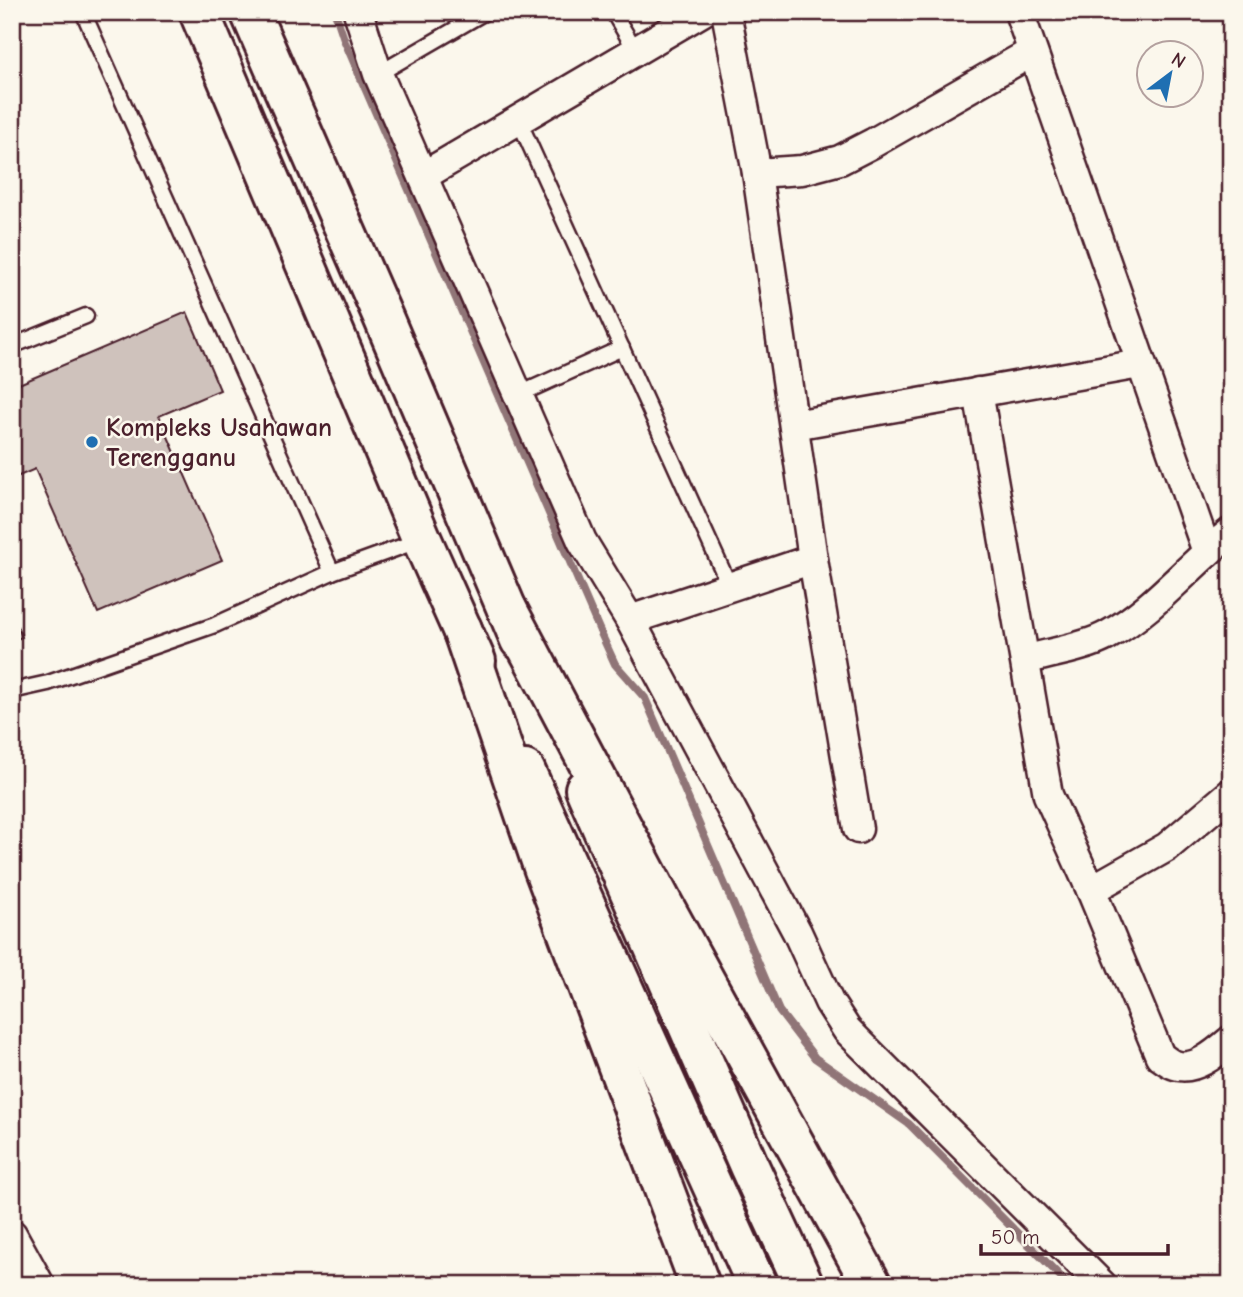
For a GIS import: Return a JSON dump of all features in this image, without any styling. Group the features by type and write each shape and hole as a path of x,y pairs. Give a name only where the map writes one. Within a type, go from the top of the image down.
{"main road":[{"path":"199,12 461,629 757,1285"},
{"path":"250,12 749,1166 804,1285"},
{"path":"507,609 677,930 872,1285"},
{"path":"461,629 543,867 700,1285"}],"street":[{"path":"358,12 378,74 582,541 630,620 797,932 840,1021 1102,1285"},
{"path":"423,176 702,12"},
{"path":"726,12 757,173 813,559 858,829"},
{"path":"1019,12 1207,551"},
{"path":"757,173 802,170 840,160 1032,52"},
{"path":"794,425 1140,364"},
{"path":"978,393 1048,795 1160,1056 1175,1065 1188,1066 1205,1060 1231,1040"},
{"path":"1026,660 1105,637 1149,605 1231,532"},
{"path":"630,620 813,559"},
{"path":"1091,890 1167,847 1231,793"},
{"path":"12,1234 40,1285"}],"lane":[{"path":"83,12 332,572"},
{"path":"378,74 485,12"},
{"path":"613,12 636,51"},
{"path":"519,121 730,587"},
{"path":"12,346 86,316"},
{"path":"520,394 622,348"},
{"path":"12,691 48,684 215,625 332,572 422,540"}],"building":[{"name":"Kompleks Usahawan Terengganu","path":"187,312 220,390 159,416 222,560 98,613 35,469 12,479 12,387"},
{"path":"12,614 22,637 12,641"}],"waterway":[{"path":"335,12 345,42 599,629 615,664 645,698 779,1011 815,1058 909,1124 1069,1285"}],"place":[{"name":"Kompleks Usahawan Terengganu","path":"92,442"}]}
